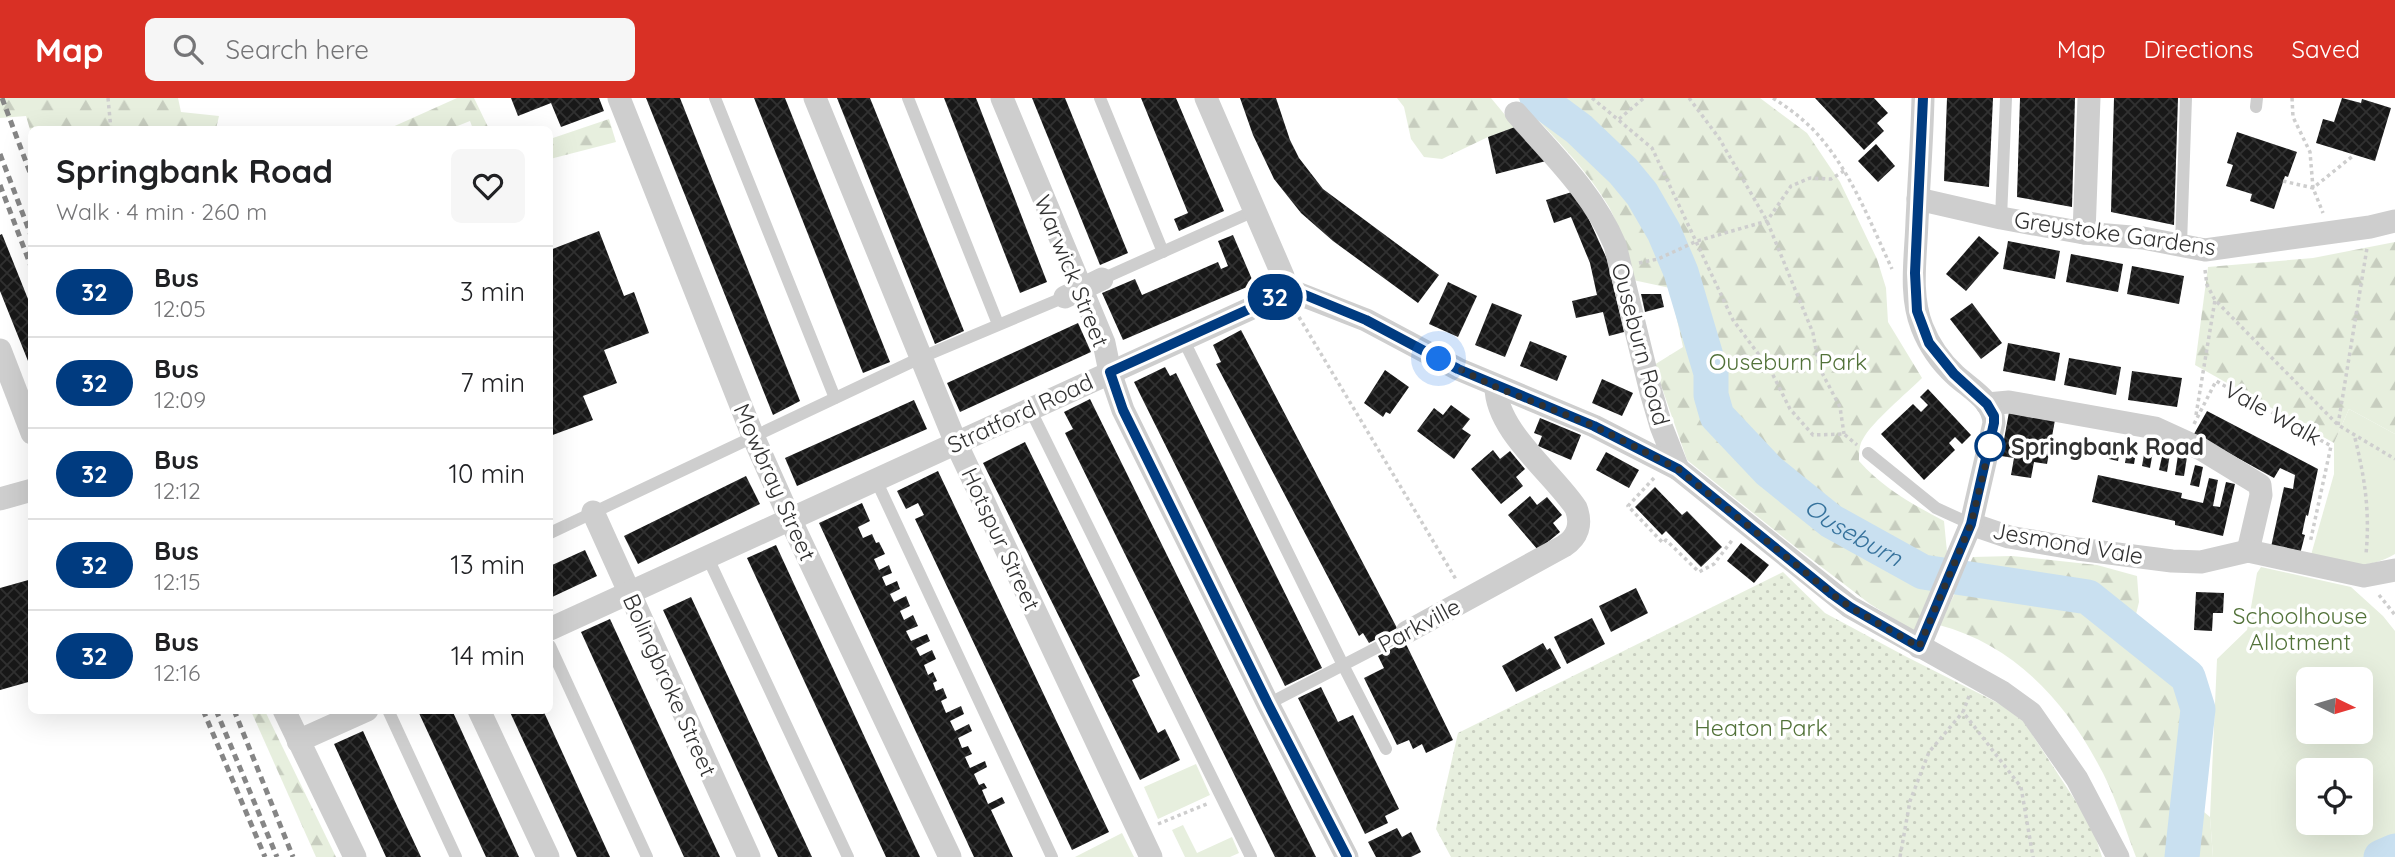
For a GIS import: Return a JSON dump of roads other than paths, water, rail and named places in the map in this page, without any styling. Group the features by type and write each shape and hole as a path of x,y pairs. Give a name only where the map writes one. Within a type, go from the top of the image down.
{"street":[{"name":"Mowbray Street","path":"620,98 753,436 789,519 950,857"},
{"name":"Hotspur Street","path":"815,98 956,443 1151,857"},
{"name":"Warwick Street","path":"1002,98 1104,343 1102,376 1123,410 1347,857"},
{"path":"1206,98 1283,276 1293,291 1366,320 1458,369 1594,426 1669,465"},
{"path":"2084,233 2089,98"},
{"path":"1919,647 1971,524 1993,431 1994,416 1987,404 1954,374 1929,343 1917,311 1915,293 1920,101"},
{"name":"Ouseburn Road","path":"1516,113 1584,191 1606,223 1615,245 1669,465 1850,607 2016,700 2031,713 2077,779 2118,857"},
{"name":"Greystoke Gardens","path":"1919,200 2084,233 2182,244 2205,250 2370,227 2395,221"},
{"name":"Stratford Road","path":"553,628 1293,291"},
{"path":"0,350 28,423"},
{"name":"Parkville","path":"1407,632 1569,543 1578,530 1576,508 1511,427 1498,404 1496,387"},
{"path":"1987,404 1995,401 2009,402 2155,428 2260,485 2261,495 2248,551 2364,576 2395,570"},
{"path":"0,499 28,491"},
{"name":"Bolingbroke Street","path":"593,512 749,857"},
{"name":"Jesmond Vale","path":"1971,524 2009,537 2187,563 2248,551"},
{"path":"286,714 355,857"},
{"path":"298,741 358,714"},
{"path":"481,714 548,857"}],"lane":[{"path":"715,98 835,398"},
{"path":"908,98 998,324"},
{"path":"1100,98 1163,252"},
{"path":"2001,218 2006,98"},
{"path":"2182,244 2186,98"},
{"path":"553,532 920,358 1083,289 1254,211"},
{"path":"1183,339 1386,749"},
{"path":"1030,409 1251,857"},
{"name":"Jesmond Vale","path":"1868,453 1936,508 1971,524"},
{"path":"876,480 1052,857"},
{"path":"708,556 848,857"},
{"name":"Parkville","path":"1268,704 1407,632"},
{"path":"553,652 648,857"},
{"path":"390,714 456,857"}],"waterway":[{"name":"Ouseburn","path":"1537,98 1579,129 1623,171 1642,194 1664,232 1681,272 1711,373 1711,395 1717,416 1769,471 1831,521 1923,572 2088,597 2188,677 2198,709 2182,857"},
{"name":"Ouseburn","path":"2381,857 2395,851"}],"railway":[{"path":"2,98 28,167"},
{"path":"0,154 28,228"},
{"path":"0,185 28,258"},
{"path":"205,714 265,857"},
{"path":"218,714 277,857"},
{"path":"236,714 293,857"}],"place":[{"name":"Springbank Road","path":"1990,446"}],"park label":[{"name":"Ouseburn Park","path":"1788,361"},
{"name":"Schoolhouse Allotment","path":"2300,628"},
{"name":"Heaton Park","path":"1761,727"}]}
